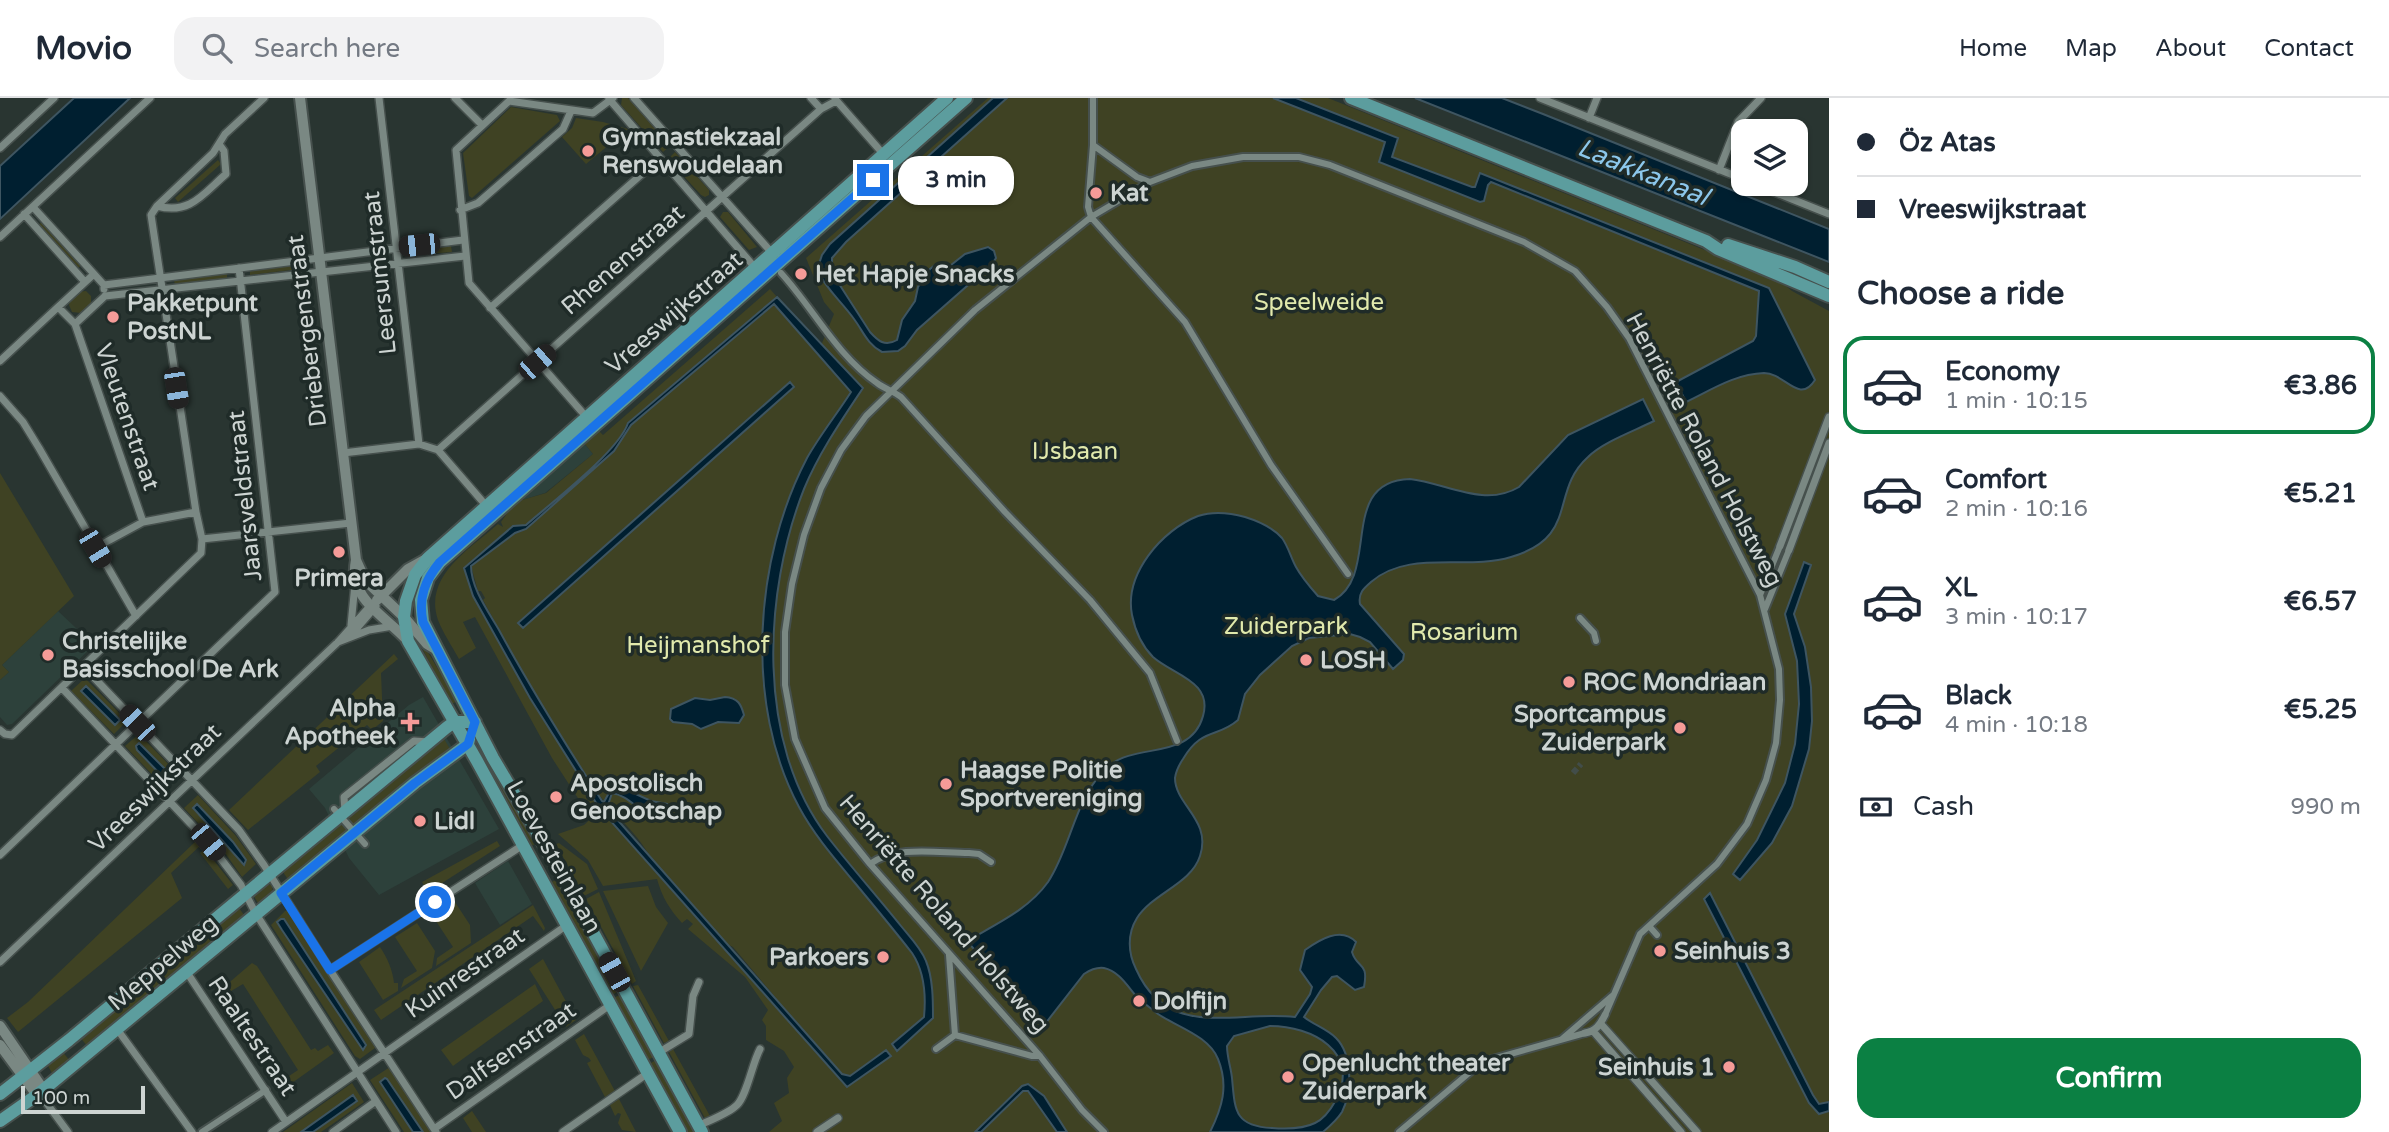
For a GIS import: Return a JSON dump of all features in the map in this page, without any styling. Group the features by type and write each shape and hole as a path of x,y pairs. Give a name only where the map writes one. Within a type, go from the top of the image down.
{"main road":[{"name":"Vreeswijkstraat","path":"408,641 402,621 406,601 415,575 428,558 490,510 760,273 778,263 888,159 947,98"},
{"name":"Vreeswijkstraat","path":"888,159 966,98"},
{"path":"1351,98 1706,241 1718,249 1829,296"},
{"path":"1706,241 1751,252 1829,282"},
{"name":"Vreeswijkstraat","path":"420,606 424,587 440,562 490,510"},
{"path":"420,606 423,622 438,650"},
{"name":"Loevesteinlaan","path":"408,641 468,744 680,1132"},
{"name":"Loevesteinlaan","path":"438,650 700,1129"},
{"path":"454,722 475,722 468,744"},
{"name":"Meppelweg","path":"0,1094 454,722"},
{"name":"Meppelweg","path":"0,1121 42,1095 186,971 415,783 468,744"}],"street":[{"path":"0,148 54,98"},
{"path":"0,237 150,98"},
{"path":"2,732 12,735 201,554 202,539 150,215 214,153 225,134 264,98"},
{"name":"Driebergenstraat","path":"300,98 356,560 355,584 372,609 402,621"},
{"name":"Leersumstraat","path":"379,98 419,444"},
{"path":"455,98 482,125"},
{"path":"634,98 778,263 835,341 878,384 901,397 1005,512 1090,600 1150,673 1177,741"},
{"path":"811,98 821,109"},
{"path":"1093,98 1093,145 1088,207 1091,217 1185,322 1271,465 1348,574"},
{"path":"1540,98 1731,174"},
{"path":"1589,118 1597,98"},
{"path":"591,422 469,283 456,150 509,100 593,113 611,99 760,273"},
{"path":"835,100 888,159"},
{"name":"Rhenenstraat","path":"438,450 821,109 835,100"},
{"path":"1719,170 1738,122 1756,100"},
{"path":"460,210 478,203 563,129 571,111"},
{"path":"157,206 170,210 188,207 226,174 224,151 219,144"},
{"path":"1093,145 1138,177 1150,182"},
{"name":"Henriëtte Roland Holstweg","path":"1104,1132 1082,1110 1040,1056 870,864 825,808 795,739 785,685 785,632 792,584 804,536 821,488 841,450 866,416 975,310 1091,217 1150,182 1192,166 1230,159 1299,157 1330,165 1424,201 1524,243 1575,271 1607,307 1629,338 1760,595 1779,669 1780,699 1776,743 1764,787 1747,824 1717,864 1640,934 1601,1024 1589,1032 1482,1062 1399,1132"},
{"path":"490,308 660,158"},
{"path":"1784,196 1829,214"},
{"path":"33,207 104,285 105,296"},
{"path":"24,214 85,282"},
{"path":"58,307 75,324 105,296 240,280 396,247 463,240"},
{"path":"104,285 239,268 398,262 465,256"},
{"name":"Jaarsveldstraat","path":"0,855 275,592 239,268"},
{"path":"0,361 94,274"},
{"name":"Vleutenstraat","path":"75,324 143,522"},
{"path":"0,396 23,422 136,616"},
{"path":"1760,595 1829,417"},
{"path":"1765,609 1829,443"},
{"path":"343,453 419,444 438,450 490,510"},
{"path":"1802,489 1814,484"},
{"path":"95,548 143,522 196,512"},
{"path":"202,539 351,523"},
{"name":"Vreeswijkstraat","path":"349,637 381,596 408,569 428,558"},
{"name":"Driebergenstraat","path":"356,560 365,580 402,621 426,644 438,650"},
{"path":"351,625 355,584"},
{"name":"Vreeswijkstraat","path":"338,642 402,621 420,606"},
{"name":"Vreeswijkstraat","path":"0,962 338,642 351,625 372,609"},
{"path":"1580,618 1594,633 1596,641"},
{"path":"83,666 239,830 435,1131"},
{"path":"62,688 222,859 396,1132"},
{"path":"339,814 353,834 365,844"},
{"path":"330,970 523,845"},
{"path":"870,864 880,857 894,853 969,853 991,862"},
{"name":"Kuinrestraat","path":"272,1132 567,925"},
{"path":"1649,926 1657,935"},
{"path":"949,955 955,1035"},
{"name":"Raaltestraat","path":"186,971 286,1122"},
{"path":"658,1054 689,1034 694,996 699,982"},
{"path":"1560,1040 1614,994"},
{"name":"Dalfsenstraat","path":"435,1131 610,1005"},
{"path":"1601,1024 1697,1132"},
{"path":"0,1026 27,1074 68,1132"},
{"path":"117,1029 192,1132"},
{"path":"1589,1032 1681,1132"},
{"path":"936,1049 955,1035"},
{"path":"955,1035 1040,1056"},
{"path":"0,1045 27,1074"},
{"name":"Loevesteinlaan","path":"700,1129 738,1105 743,1098 752,1063 760,1049"},
{"path":"563,1132 648,1073"},
{"path":"202,1132 266,1090"},
{"path":"333,1132 376,1101"},
{"path":"817,1132 838,1118"}],"shaded area":[{"path":"584,443 593,454 545,493 522,500"},
{"name":"Christelijke Basisschool De Ark","path":"58,611 94,645 12,724 7,725 0,717 0,680 9,672 2,665"},
{"path":"423,697 499,829 379,895 349,858 325,808 309,789 409,705"},
{"path":"508,861 532,904 500,925 475,883"}],"green space":[{"path":"622,98 628,98 670,146 663,152 621,105"},
{"name":"Zuiderpark","path":"988,98 1328,98 1779,280 1792,291 1829,311 1829,1132 769,1132 782,1121 774,1103 789,1093 787,1078 794,1067 784,1051 766,1040 766,1026 762,1020 768,1010 745,977 688,929 693,924 687,919 682,923 670,908 657,879 603,886 588,860 558,834 584,825 600,810 656,872 645,849 596,791 550,721 483,600 485,598 481,591 478,591 471,566 522,530 616,449 631,425 773,304 838,375 820,348 834,314 824,302 806,258","holes":["715,938 733,947 776,998 773,1003"]},
{"path":"511,107 557,115 560,121 472,198 469,196 463,153"},
{"name":"Gymnastiekzaal Renswoudelaan","path":"576,118 628,129 586,164 562,137 572,128"},
{"path":"675,152 709,190 709,195 701,195 668,159"},
{"path":"218,160 221,164 178,202 175,198"},
{"path":"723,212 728,212 757,247 749,250 720,217"},
{"path":"42,222 82,265 78,268 38,225"},
{"path":"451,246 452,252 413,255 413,250"},
{"path":"307,263 307,268 250,275 250,270"},
{"path":"227,273 227,278 175,285 174,280"},
{"path":"770,289 777,297 628,423 612,448 583,476 526,525 513,526 464,568 473,596 530,698 600,809 585,809 552,758 475,617 463,622 476,648 459,659 438,620 435,604 437,590 443,577 463,554 498,524 503,527 501,522 508,512 522,500 546,493 593,454 584,443 598,430 603,435"},
{"path":"86,291 91,296 91,304 81,313 72,312 69,305 71,300"},
{"path":"0,473 74,596 2,665 9,672 0,680"},
{"path":"420,639 457,701 452,704 418,641"},
{"path":"394,654 398,659 381,673 383,721 372,730 367,725 316,766 320,772 248,830 229,810"},
{"path":"85,678 127,721 114,734 71,691"},
{"path":"139,734 179,775 165,788 125,746"},
{"path":"443,737 450,749 289,881 281,869"},
{"path":"487,758 537,843 529,847 482,761"},
{"path":"198,795 236,836 256,864 242,877 223,850 184,808","holes":["197,805 233,842 246,864 242,864 194,810"]},
{"path":"197,840 202,844 171,873 182,898 18,1032 7,1018 28,1002"},
{"path":"497,841 500,846 428,892 422,882"},
{"path":"559,843 587,864 598,889 584,896 556,844"},
{"path":"205,849 233,885 228,889 200,853"},
{"path":"557,879 621,990 610,996 550,883"},
{"path":"264,884 272,885 273,894 263,903 258,903 253,895"},
{"path":"648,886 656,907 668,923 641,971 603,891"},
{"path":"599,892 636,981 632,984 586,899"},
{"path":"453,899 470,925 471,943 436,966 437,958 453,947 432,915"},
{"path":"236,904 247,919 88,1047 79,1036"},
{"path":"533,905 544,931 533,916 381,1020 374,1010"},
{"path":"288,911 374,1042 375,1048 360,1059 355,1056 271,925"},
{"path":"417,923 435,951 432,968 401,988 404,979 417,971 395,937"},
{"path":"380,947 389,964 394,983 398,983 398,991 383,1000 359,962"},
{"path":"543,959 576,1020 566,1027 529,969"},
{"path":"252,963 257,966 311,1050 315,1048 318,1051 328,1045 334,1053 285,1088 280,1082 298,1070 243,984 221,997 218,992"},
{"path":"535,984 543,1001 453,1066 441,1050"},
{"path":"638,985 669,1041 664,1043 633,986"},
{"path":"622,994 656,1056 645,1061 611,999"},
{"path":"584,1034 616,1093 606,1099 587,1063 591,1061 583,1055 575,1040"},
{"path":"673,1049 710,1116 705,1118 669,1052"},
{"path":"62,1051 70,1061 53,1075 47,1064"},
{"path":"658,1059 695,1132 684,1132 647,1065"},
{"path":"390,1067 432,1132 423,1132 387,1079 380,1083 413,1132 404,1132 370,1080"},
{"path":"352,1083 364,1102 321,1132 313,1132 357,1102 353,1096 301,1132 283,1132"},
{"path":"618,1099 636,1132 622,1130 618,1123 621,1114 615,1116 610,1105"},
{"path":"472,1111 486,1132 472,1132 463,1118"}],"water":[{"path":"74,98 130,98 0,219 0,166"},
{"path":"993,98 1007,98 846,242 832,258 832,273 870,332 879,340 889,343 897,340 902,320 915,301 918,287 930,269 935,265 951,265 965,254 988,247 994,251 996,258 992,264 917,330 905,346 898,351 882,352 869,341 821,277 817,270 822,255 830,244"},
{"path":"1273,98 1296,98 1398,138 1392,157 1472,187 1475,187 1480,173 1769,288 1815,380 1809,387 1797,389 1772,374 1753,374 1723,383 1686,402 1676,382 1753,341 1756,336 1759,291 1491,182 1484,201 1480,202 1379,162 1385,142"},
{"name":"Laakkanaal","path":"1415,98 1502,98 1543,114 1731,190 1731,196 1747,196 1829,229 1829,262"},
{"path":"777,297 863,388 816,463 790,530 780,574 774,667 778,713 788,757 804,799 827,836 918,947 928,968 933,1018 897,1051 892,1044 924,1017 924,992 919,968 912,953 832,856 805,817 781,767 770,724 763,678 762,632 776,541 789,498 807,458 851,392 774,304 631,425 614,451 526,529 515,533 471,566 474,583 485,607 602,801 604,802 610,791 609,786 614,784 651,801 667,804 669,809 665,816 657,817 612,793 607,808 842,1074 850,1076 886,1050 891,1056 847,1087 600,809 530,698 473,596 464,568 513,526 526,525 567,490 612,448 628,423"},
{"path":"790,382 794,387 523,628 518,623"},
{"path":"1643,399 1654,421 1610,442 1588,457 1569,485 1555,526 1547,538 1533,548 1494,561 1403,566 1386,572 1366,586 1361,594 1360,604 1404,654 1403,660 1393,669 1370,642 1360,637 1350,634 1309,638 1292,646 1260,675 1245,694 1238,720 1231,726 1203,737 1190,749 1177,770 1177,788 1201,832 1200,856 1189,874 1152,902 1137,918 1131,930 1130,944 1136,969 1150,991 1166,1006 1184,1014 1226,1018 1295,1017 1312,987 1300,970 1305,950 1330,936 1350,937 1356,942 1352,952 1354,957 1364,969 1364,987 1355,990 1337,976 1332,977 1304,1017 1336,1038 1346,1054 1348,1094 1336,1120 1323,1132 1210,1132 1223,1097 1223,1078 1214,1051 1200,1038 1158,1014 1137,997 1119,976 1104,968 1084,974 1045,1024 1040,1024 1032,1017 967,941 1021,908 1040,892 1056,868 1089,790 1110,765 1121,758 1162,749 1187,739 1197,730 1203,716 1205,704 1197,687 1149,653 1133,621 1131,600 1134,584 1148,555 1159,543 1184,523 1198,516 1222,513 1245,517 1278,534 1309,586 1318,596 1334,600 1348,587 1355,570 1366,511 1374,495 1388,484 1410,479 1479,495 1506,493 1519,487 1568,435","holes":["1270,1026 1302,1031 1328,1045 1337,1055 1342,1068 1342,1083 1330,1110 1315,1123 1294,1128 1259,1127 1243,1120 1236,1107 1227,1046 1234,1036"]},
{"path":"1804,562 1811,565 1794,614 1805,647 1811,687 1809,749 1792,806 1772,843 1740,880 1733,874 1757,840 1785,783 1795,744 1799,704 1797,661 1785,614"},
{"path":"86,686 120,720 115,725 81,691"},
{"path":"725,697 736,700 740,705 744,715 739,723 718,722 701,729 670,719 671,709 695,698 710,700"},
{"path":"139,743 164,768 164,774 160,774 137,750"},
{"path":"197,804 233,842 246,860 244,865 193,808"},
{"path":"1710,893 1813,1095 1819,1104 1829,1102 1829,1111 1819,1114 1809,1103 1704,899"},
{"path":"284,919 366,1045 363,1050 282,930 277,922"},
{"path":"385,1078 423,1132 413,1132 380,1082"},
{"path":"1028,1084 1044,1096 1067,1132 1057,1132 1028,1091 1023,1091 981,1132 975,1132 1022,1086"},
{"path":"353,1095 357,1101 313,1132 301,1132"}],"tunnel":[{"path":"1573,773 1581,764"}],"place":[{"name":"Gymnastiekzaal Renswoudelaan","path":"588,151"},
{"name":"Kat","path":"1096,193"},
{"name":"Het Hapje Snacks","path":"801,274"},
{"name":"Pakketpunt PostNL","path":"113,317"},
{"name":"Primera","path":"339,552"},
{"name":"Christelijke Basisschool De Ark","path":"48,655"},
{"name":"LOSH","path":"1306,660"},
{"name":"ROC Mondriaan","path":"1569,682"},
{"name":"Alpha Apotheek","path":"410,722"},
{"name":"Sportcampus Zuiderpark","path":"1680,728"},
{"name":"Haagse Politie Sportvereniging","path":"946,784"},
{"name":"Apostolisch Genootschap","path":"556,797"},
{"name":"Lidl","path":"420,821"},
{"name":"Seinhuis 3","path":"1660,951"},
{"name":"Parkoers","path":"883,957"},
{"name":"Dolfijn","path":"1139,1001"},
{"name":"Seinhuis 1","path":"1729,1067"},
{"name":"Openlucht theater Zuiderpark","path":"1288,1077"}],"route":[{"path":"435,902 330,970 281,893 415,783 468,744 475,722 423,622 420,606 428,578 440,562 873,180"}],"park label":[{"name":"Speelweide","path":"1319,302"},
{"name":"IJsbaan","path":"1075,451"},
{"name":"Rosarium","path":"1464,632"},
{"name":"Heijmanshof","path":"698,645"}]}
